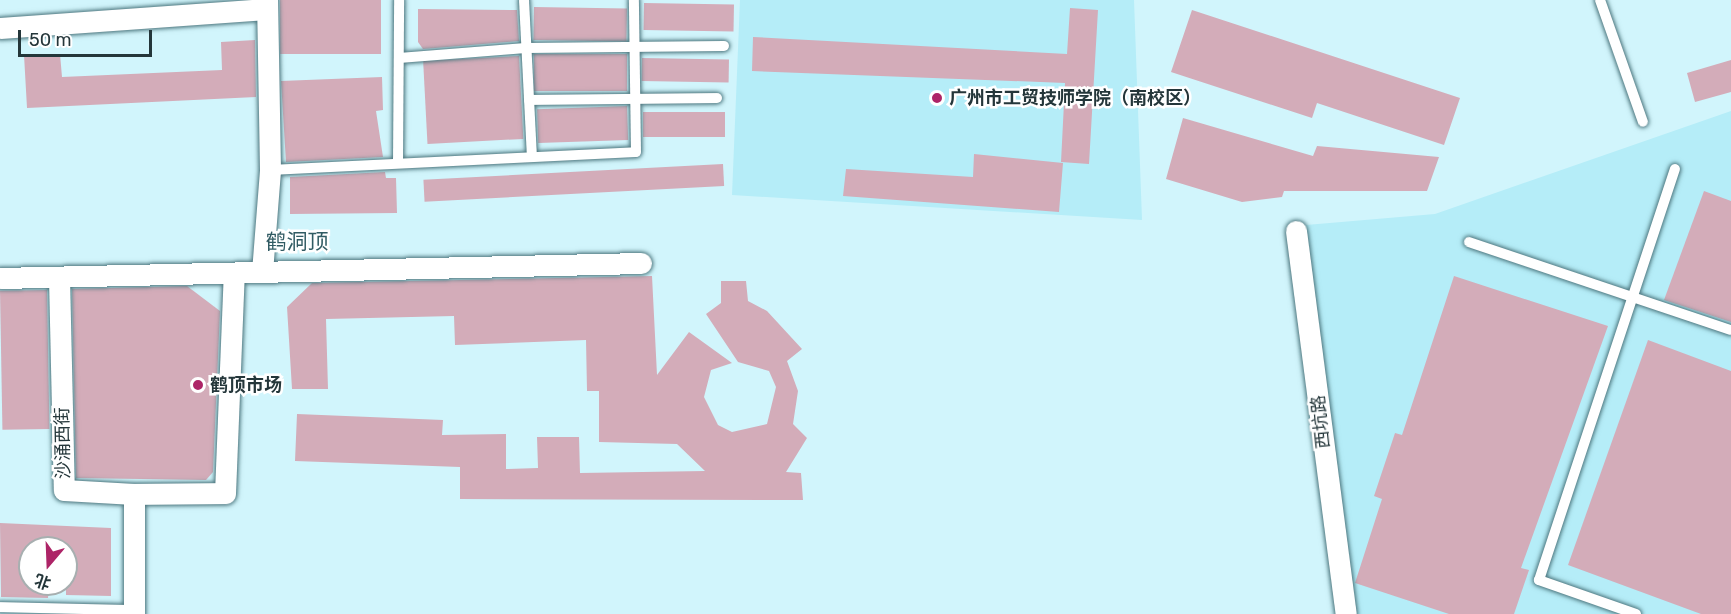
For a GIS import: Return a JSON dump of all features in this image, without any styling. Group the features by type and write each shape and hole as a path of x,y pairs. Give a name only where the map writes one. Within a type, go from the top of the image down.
{"street":[{"path":"0,28 266,4 270,170 262,272"},
{"name":"西坑路","path":"1296,231 1346,614"},
{"path":"0,278 641,263"},
{"path":"134,612 134,494 225,493 234,273"},
{"name":"沙涌西街","path":"59,277 64,490 134,494"}],"lane":[{"path":"398,162 399,0 404,0"},
{"path":"524,0 532,156"},
{"path":"270,170 636,152 634,0"},
{"path":"1600,0 1643,122"},
{"path":"399,58 526,48 724,46"},
{"path":"529,100 717,98"},
{"path":"1636,614 1539,580 1676,169"},
{"path":"1469,242 1731,330"},
{"path":"0,607 134,612"}],"shaded area":[{"name":"广州市工贸技师学院（南校区）","path":"740,0 1134,0 1142,220 732,195"},
{"path":"1731,111 1731,614 1356,614 1306,225 1435,214"}],"building":[{"path":"280,0 381,0 381,54 280,54"},
{"path":"644,3 734,5 734,32 644,30"},
{"path":"534,7 627,9 626,42 533,40"},
{"path":"1070,8 1098,10 1089,164 1061,162 1065,83 752,71 753,37 1067,54"},
{"path":"418,9 517,10 519,41 423,49 418,42"},
{"path":"1192,10 1460,98 1444,145 1317,103 1312,118 1171,72"},
{"path":"255,40 256,97 27,108 24,55 60,54 62,77 222,70 221,42"},
{"path":"534,54 627,54 627,91 534,91"},
{"path":"519,56 523,139 427,144 423,61"},
{"path":"642,58 729,60 729,83 642,81"},
{"path":"1731,60 1731,92 1695,102 1687,73"},
{"path":"382,77 383,110 376,111 383,157 286,162 281,81"},
{"path":"627,106 628,140 538,143 537,109"},
{"path":"643,112 725,112 725,137 643,137"},
{"path":"1183,118 1313,156 1317,146 1439,157 1427,191 1284,191 1282,197 1242,202 1166,179"},
{"path":"974,154 1063,163 1059,212 843,196 846,169 973,177"},
{"path":"723,164 724,186 425,202 423,180"},
{"path":"385,172 386,178 396,178 397,213 290,214 290,177"},
{"path":"1704,191 1731,201 1731,322 1664,300"},
{"path":"652,276 657,375 689,332 732,363 711,370 704,397 718,425 732,432 767,424 776,387 769,371 738,362 706,314 721,303 721,281 746,281 748,301 767,311 802,349 787,361 798,391 793,424 807,438 786,472 801,473 803,500 460,499 460,467 295,461 297,414 443,420 442,435 506,434 506,469 538,468 537,437 579,437 580,473 705,471 677,444 599,442 599,391 587,391 586,340 455,345 454,316 326,319 328,389 292,389 287,307 312,283"},
{"path":"1454,276 1608,326 1521,568 1529,570 1514,614 1449,614 1355,583 1382,499 1374,496 1395,433 1402,435"},
{"path":"187,286 220,311 213,472 206,480 76,478 72,289"},
{"path":"47,290 49,429 2,430 0,291"},
{"path":"1648,340 1731,371 1731,614 1701,614 1568,565"},
{"path":"0,523 111,528 111,596 78,595 78,536 18,536 18,596 48,596 48,598 1,597"}],"place":[{"name":"广州市工贸技师学院（南校区）","path":"937,98"},
{"name":"鹤顶市场","path":"198,385"}],"district":[{"name":"鹤洞顶","path":"297,242"}]}
